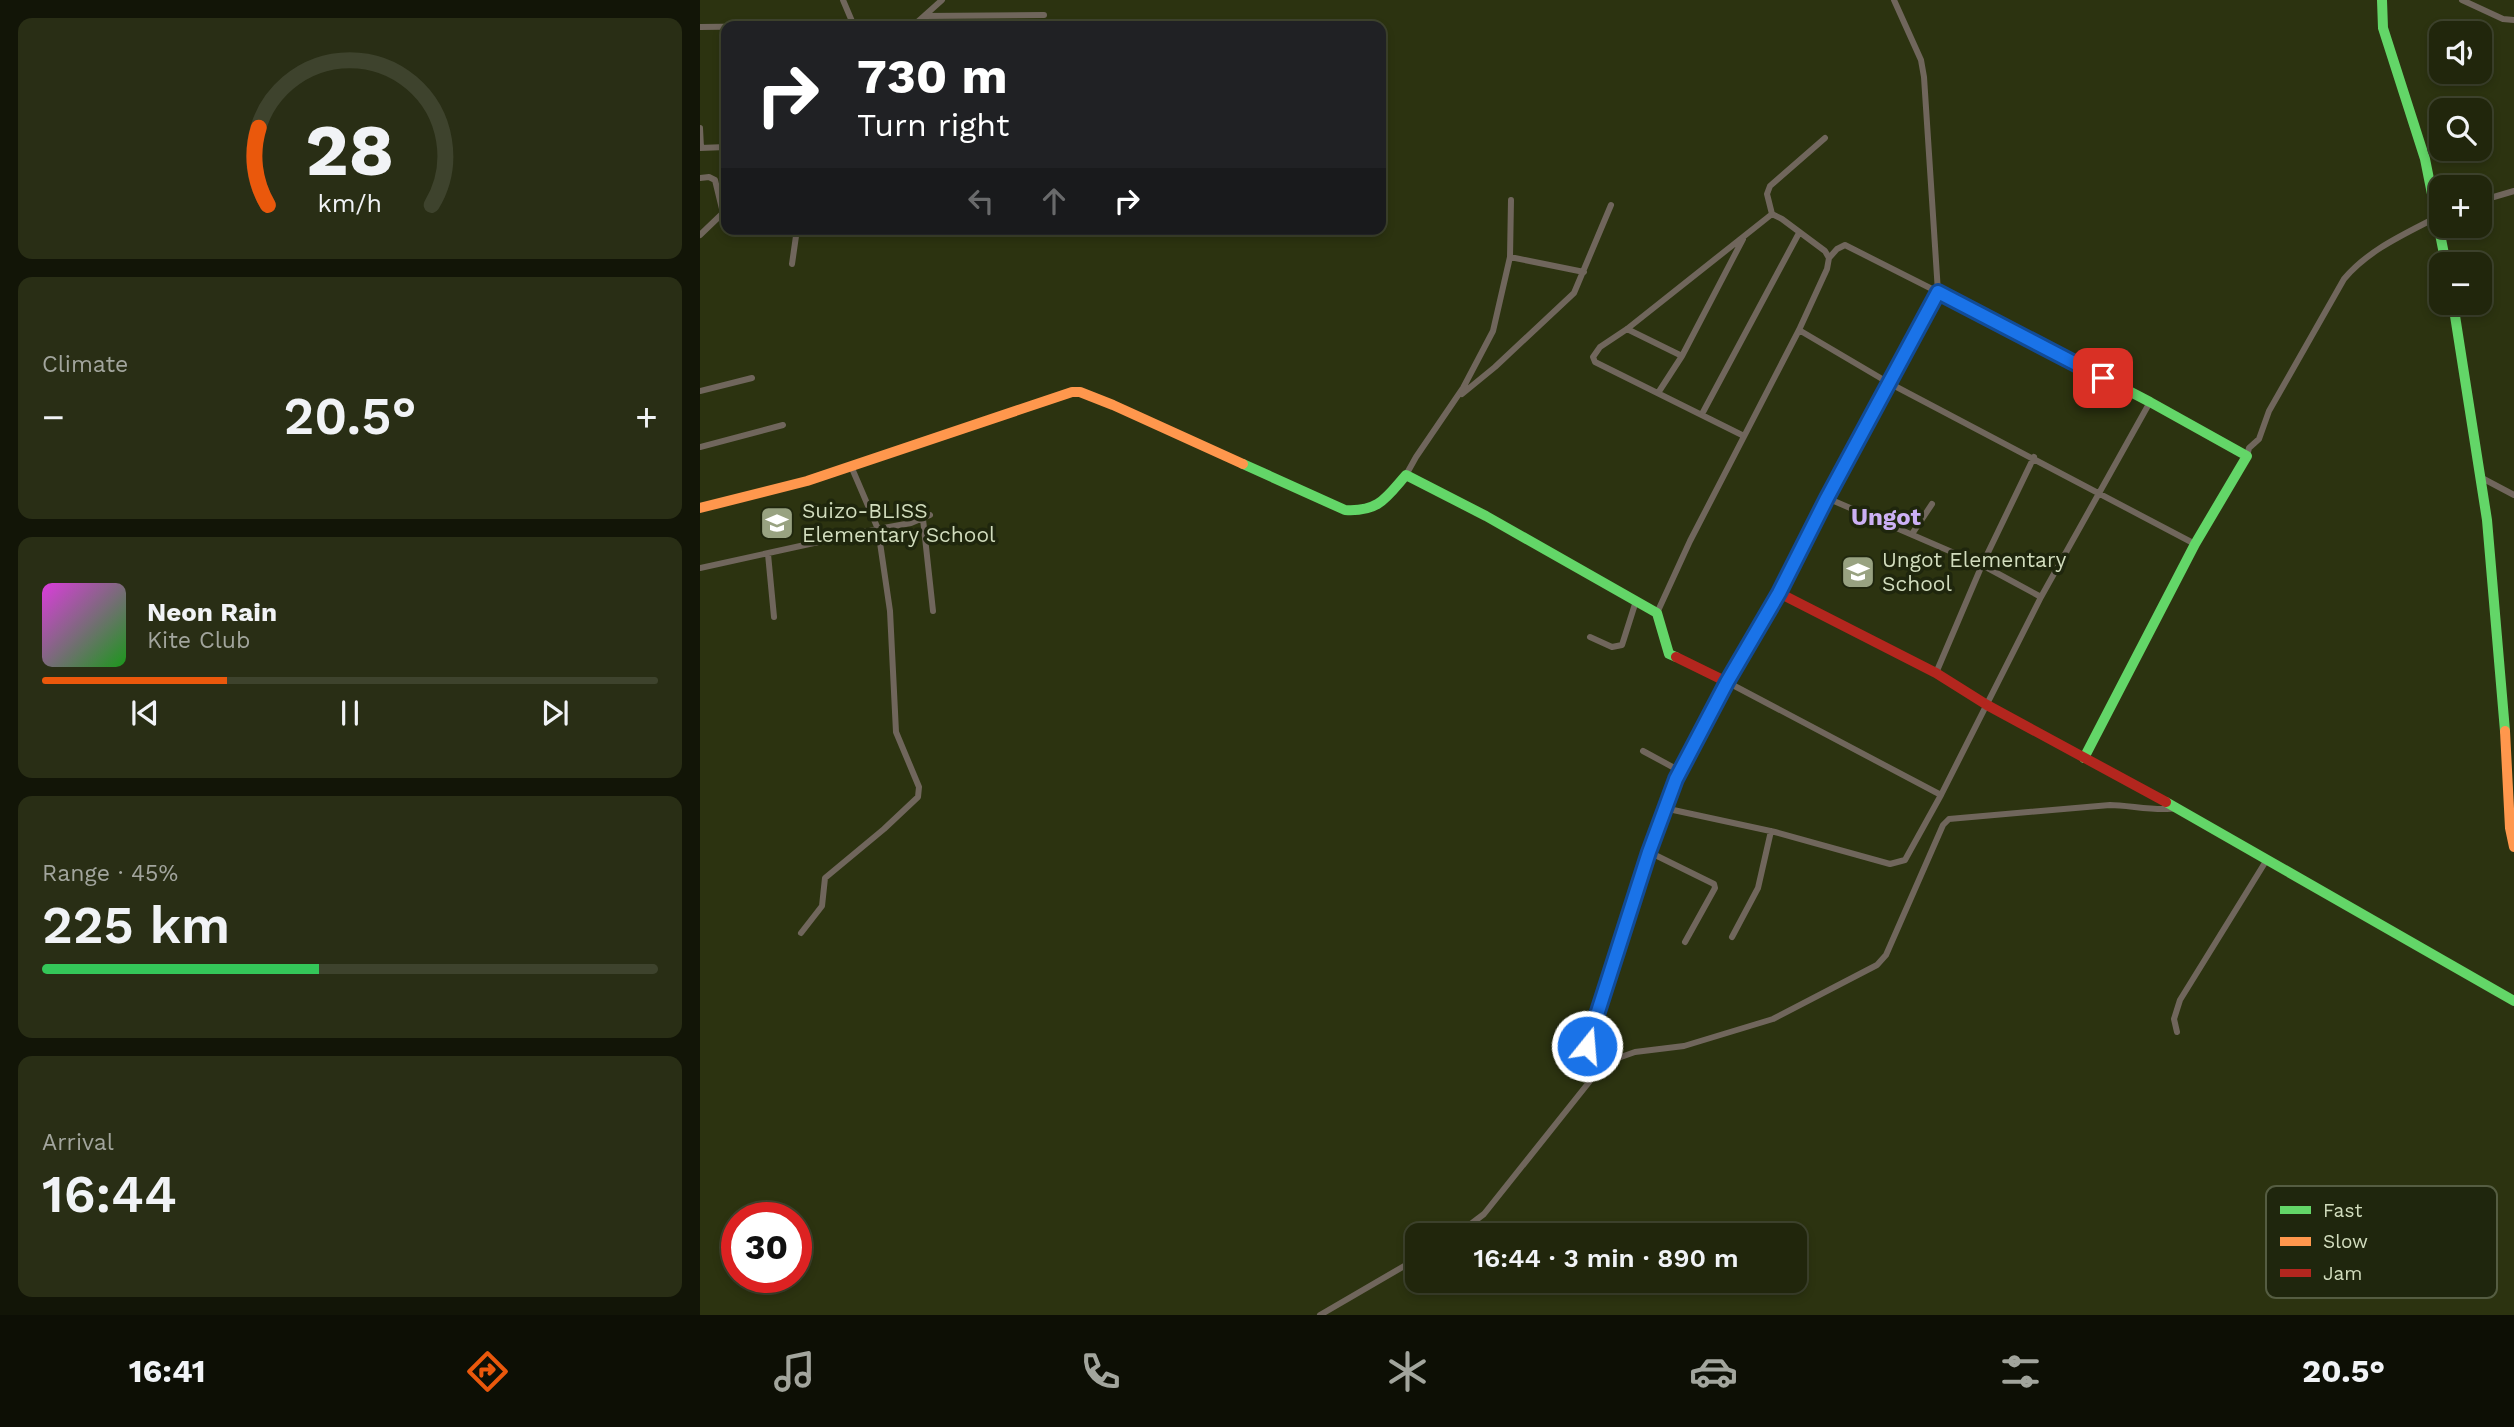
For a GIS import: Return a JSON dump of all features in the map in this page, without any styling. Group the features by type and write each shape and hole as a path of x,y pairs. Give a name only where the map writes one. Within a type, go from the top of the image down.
{"street":[{"path":"843,0 852,21"},
{"path":"920,21 942,0"},
{"path":"1594,1076 1587,1046 1649,852 1680,771 1727,682 1779,593 1938,292 1924,77 1916,48 1894,0"},
{"path":"2382,0 2383,28 2429,175"},
{"path":"2462,0 2479,4 2503,19 2514,20"},
{"path":"925,16 1044,15"},
{"path":"700,27 721,26"},
{"path":"700,128 701,148 721,147"},
{"path":"1772,214 1768,194 1770,187 1825,138"},
{"path":"700,178 709,177 715,180 721,199"},
{"path":"2492,197 2514,191"},
{"path":"700,508 792,486 1073,391 1113,405 1345,510 1363,512 1376,508 1406,475 1455,400 1493,331 1510,257 1511,200"},
{"path":"1455,400 1495,367 1574,293 1611,205"},
{"path":"1772,214 1825,251 1829,258"},
{"path":"1744,436 1595,362 1593,357 1594,353 1772,214"},
{"path":"700,235 721,215"},
{"path":"2084,758 2194,544 2247,456 2249,448 2259,439 2269,411 2344,279 2358,263 2380,248 2429,222"},
{"path":"1702,414 1798,233"},
{"path":"792,264 796,235"},
{"path":"1658,393 1682,356 1744,236"},
{"path":"1941,795 1669,654 1657,612 1689,541 1799,330 1827,269 1829,258 1837,249 1845,245 2151,402 2247,456"},
{"path":"1510,257 1584,272"},
{"path":"2455,315 2480,477 2494,601 2510,828 2514,847"},
{"path":"1627,329 1682,356"},
{"path":"1799,330 1889,383 2034,457 2194,544"},
{"path":"1480,356 1495,367"},
{"path":"700,391 752,378"},
{"path":"1664,808 1771,831 1890,864 1901,863 1909,856 2041,597 2151,402"},
{"path":"700,447 783,425"},
{"path":"1936,673 1982,565 2034,457"},
{"path":"801,933 822,906 825,878 909,807 919,794 919,787 896,732 890,611 878,529 851,465"},
{"path":"1406,475 1486,516 1657,612"},
{"path":"2480,477 2514,495"},
{"path":"1827,498 1982,565 2041,597"},
{"path":"1912,534 1932,504"},
{"path":"700,568 926,517 933,611"},
{"path":"768,554 774,617"},
{"path":"1779,593 1936,673 1987,705 2176,808 2514,1001"},
{"path":"1590,637 1612,647 1622,645 1636,601"},
{"path":"1643,751 1680,771"},
{"path":"1472,1223 1484,1214 1594,1076 1626,1054 1684,1046 1773,1019 1877,965 1885,956 1948,819 2110,805 2166,810 2176,808"},
{"path":"1732,937 1758,888 1771,831"},
{"path":"1649,852 1714,884 1715,888 1685,942"},
{"path":"2177,1032 2175,1009 2180,999 2266,861"},
{"path":"1320,1315 1405,1266"}],"traffic: fast":[{"path":"2382,0 2383,28 2425,159 2444,252"},
{"path":"2455,315 2487,520 2505,731"},
{"path":"2029,339 2247,456 2195,544 2084,758"},
{"path":"1243,464 1345,510 1366,509 1381,502 1406,475 1486,516 1657,613 1669,654 1676,657"},
{"path":"2166,802 2514,1001"}],"traffic: slow":[{"path":"1779,593 1938,292 2029,339"},
{"path":"700,508 807,481 1072,392 1080,392 1113,405 1243,464"},
{"path":"2505,731 2510,828 2514,847"}],"traffic: jam":[{"path":"1676,657 1727,682 1779,593 1936,673 1987,705 2166,802"}],"place":[{"name":"Suizo-BLISS Elementary School","path":"777,523"},
{"name":"Ungot Elementary School","path":"1858,572"}],"district":[{"name":"Ungot","path":"1886,517"}],"route":[{"path":"1587,1046 1649,852 1676,779 1727,682 1779,593 1938,292 2103,378"}]}
